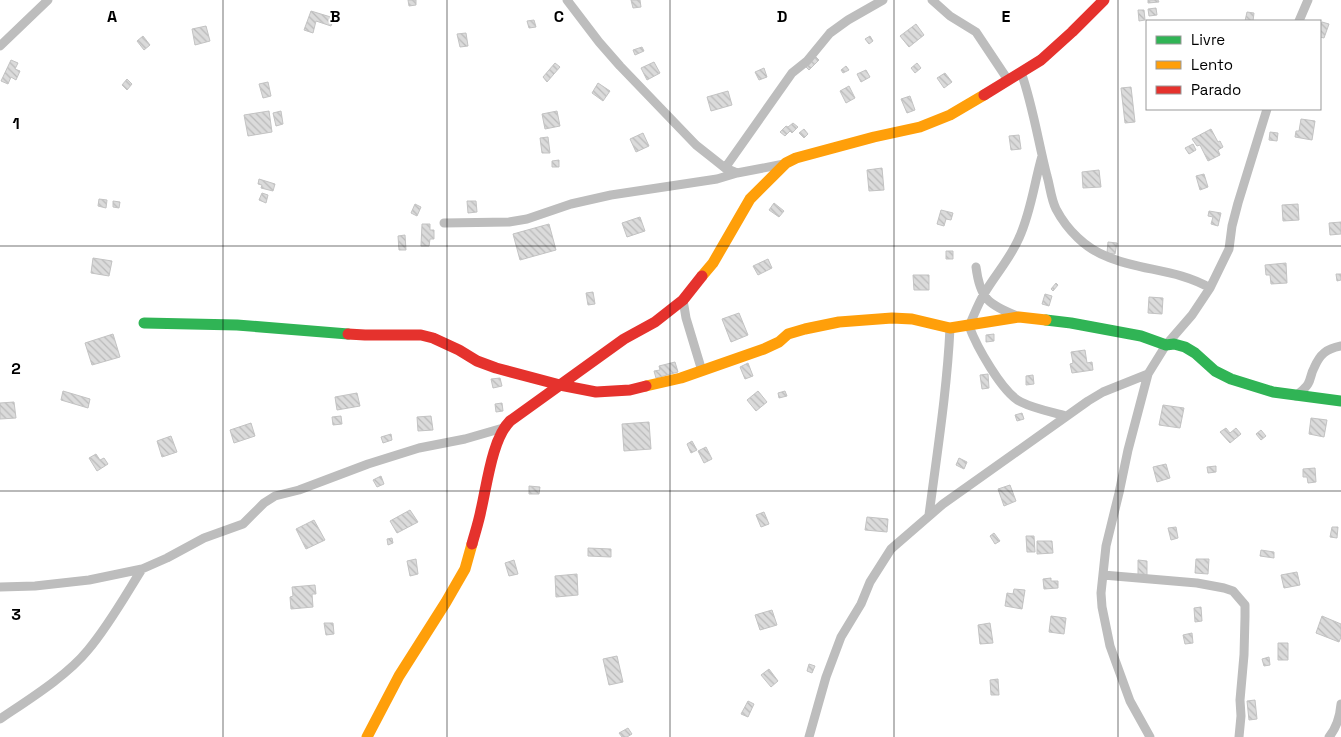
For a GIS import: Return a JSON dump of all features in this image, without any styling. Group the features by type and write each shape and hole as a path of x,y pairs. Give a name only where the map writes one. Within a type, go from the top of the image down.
{"street":[{"path":"0,46 48,0"},
{"path":"567,0 620,66 696,145 726,168 737,173"},
{"path":"726,168 792,73 807,61 830,32 883,0"},
{"path":"932,0 950,16 976,32 1008,80"},
{"path":"444,223 527,220 571,204 611,195 717,179 786,163 796,158 931,123 964,107 1042,60 1104,0"},
{"path":"1299,20 1308,0"},
{"path":"1021,72 1029,94 1055,207 1078,238 1095,252 1110,258 1135,266 1182,275 1199,281 1210,288"},
{"path":"1150,737 1130,701 1110,646 1101,593 1106,546 1148,374 1166,345 1192,315 1210,288 1229,249 1238,203 1267,110"},
{"path":"1042,156 1030,212 1018,240 1000,271 983,294 969,326 972,335 993,372 1012,396 1021,402 1066,416"},
{"path":"367,737 400,676 465,569 482,511 491,463 503,428 598,357 624,339 655,322 683,300 713,263 750,199 786,163"},
{"path":"976,267 978,282 988,300 1000,309 1019,317"},
{"path":"683,300 686,318 702,371"},
{"path":"144,323 237,325 365,335 421,334 496,368 560,385 596,392 630,390 681,378 764,350 788,334 839,322 892,318 912,319 950,328 1019,317 1118,331 1141,336 1166,345 1174,344 1195,352 1215,371 1231,379 1273,392 1341,401"},
{"path":"929,515 945,395 950,350 950,328"},
{"path":"1296,396 1308,383 1321,355 1326,350 1341,346"},
{"path":"808,737 826,677 841,637 861,604 870,582 891,549 943,504 1088,401 1103,392 1148,374"},
{"path":"0,587 35,586 89,580 142,569 204,538 243,524 264,503 274,496 299,490 368,464 419,448 465,439 503,428"},
{"path":"0,719 69,670 88,651 105,628 142,569"},
{"path":"1103,575 1197,583 1224,588 1233,591 1245,605 1239,737"},
{"path":"1329,737 1334,731 1340,716 1341,704"}],"building":[{"path":"408,0 416,0 416,5 409,6"},
{"path":"631,0 640,0 641,7 633,8"},
{"path":"1148,0 1158,0 1159,2 1148,3"},
{"path":"1156,8 1157,15 1149,16 1148,9"},
{"path":"1138,10 1144,10 1145,20 1139,21"},
{"path":"311,11 334,18 331,26 316,21 313,33 304,30"},
{"path":"1247,12 1254,13 1253,20 1245,20"},
{"path":"534,20 536,27 529,28 527,21"},
{"path":"1322,22 1329,24 1324,38 1321,37"},
{"path":"916,24 924,35 909,47 900,36"},
{"path":"206,26 210,41 195,45 192,29"},
{"path":"466,33 468,46 460,47 457,34"},
{"path":"143,36 150,45 144,50 137,41"},
{"path":"870,36 873,41 869,44 865,39"},
{"path":"642,47 644,51 635,55 633,50"},
{"path":"814,55 819,60 809,70 804,65"},
{"path":"11,60 18,63 15,69 20,71 16,80 11,77 8,84 1,81"},
{"path":"654,62 660,73 647,80 641,68"},
{"path":"555,63 560,67 547,82 543,77"},
{"path":"917,63 921,68 915,73 911,68"},
{"path":"846,66 849,70 843,73 841,70"},
{"path":"764,68 767,77 759,80 755,72"},
{"path":"866,70 870,77 861,82 857,74"},
{"path":"945,73 952,82 944,88 937,78"},
{"path":"127,79 132,84 127,90 122,85"},
{"path":"268,82 271,96 263,98 259,84"},
{"path":"598,83 610,91 603,101 592,93"},
{"path":"849,86 855,98 846,103 840,91"},
{"path":"1131,87 1135,122 1125,123 1121,88"},
{"path":"728,91 732,105 711,111 707,97"},
{"path":"910,96 915,110 907,113 901,99"},
{"path":"269,111 272,132 248,136 244,115"},
{"path":"281,111 283,124 276,126 273,113"},
{"path":"557,111 560,126 545,129 542,114"},
{"path":"1301,119 1315,121 1312,140 1295,137 1296,131 1299,131"},
{"path":"793,123 798,127 792,133 790,131 785,136 780,132 786,126 788,127"},
{"path":"804,129 808,134 804,138 799,133"},
{"path":"1211,129 1223,147 1218,150 1220,155 1208,161 1200,145 1197,146 1192,139"},
{"path":"1270,132 1278,133 1277,141 1269,140"},
{"path":"643,133 649,146 636,152 630,139"},
{"path":"1019,135 1021,149 1011,150 1009,136"},
{"path":"548,137 550,153 542,153 540,138"},
{"path":"1193,144 1196,150 1189,154 1185,148"},
{"path":"559,160 559,167 552,167 552,161"},
{"path":"882,168 884,190 869,191 867,170"},
{"path":"1099,170 1101,187 1083,188 1082,172"},
{"path":"1204,174 1208,187 1200,190 1196,176"},
{"path":"259,179 275,184 273,191 261,188 262,185 258,184"},
{"path":"262,193 268,195 266,203 259,200"},
{"path":"99,199 107,200 106,208 98,206"},
{"path":"113,201 120,202 119,208 113,207"},
{"path":"467,201 476,201 477,212 468,213"},
{"path":"774,203 784,211 779,217 769,210"},
{"path":"415,204 421,207 417,216 411,213"},
{"path":"1298,204 1299,220 1283,221 1282,205"},
{"path":"941,210 953,213 951,220 946,219 944,226 937,224"},
{"path":"1209,211 1221,213 1218,226 1211,224 1213,217 1208,216"},
{"path":"640,217 645,231 627,237 622,223"},
{"path":"1341,222 1341,234 1330,235 1329,223"},
{"path":"422,224 430,224 430,230 434,230 434,239 430,239 429,246 421,246"},
{"path":"549,224 556,250 520,260 513,234"},
{"path":"405,235 406,250 399,250 398,236"},
{"path":"1108,242 1117,243 1115,254 1107,253"},
{"path":"946,251 953,251 953,259 946,259"},
{"path":"93,258 112,261 109,276 91,273"},
{"path":"768,259 772,268 758,275 753,266"},
{"path":"1286,263 1287,283 1271,284 1270,275 1266,275 1265,265"},
{"path":"1336,274 1341,274 1341,280 1337,281"},
{"path":"913,275 929,275 929,290 914,290"},
{"path":"1056,283 1058,285 1053,291 1051,289"},
{"path":"593,292 595,304 588,305 586,293"},
{"path":"1045,294 1052,296 1049,306 1042,304"},
{"path":"1149,297 1163,298 1162,314 1148,313"},
{"path":"739,313 748,335 731,342 722,319"},
{"path":"113,334 120,357 92,365 85,343"},
{"path":"994,334 994,341 986,342 986,335"},
{"path":"1085,350 1087,363 1092,362 1093,370 1072,373 1070,364 1073,363 1071,352"},
{"path":"675,362 678,372 656,378 654,371 660,370 659,366"},
{"path":"748,363 753,376 745,379 740,367"},
{"path":"988,374 989,388 982,389 980,375"},
{"path":"1033,375 1034,384 1026,385 1026,376"},
{"path":"500,378 502,386 493,388 491,379"},
{"path":"63,391 90,399 88,408 61,400"},
{"path":"758,391 767,402 756,411 747,400"},
{"path":"785,391 787,396 779,398 778,393"},
{"path":"357,393 360,406 337,410 335,397"},
{"path":"14,402 16,418 0,419 0,403"},
{"path":"502,403 503,411 496,412 495,404"},
{"path":"1163,405 1184,408 1180,428 1159,425"},
{"path":"1022,413 1024,419 1017,421 1015,415"},
{"path":"341,416 342,424 333,425 332,417"},
{"path":"431,416 433,430 418,431 417,417"},
{"path":"1311,418 1327,420 1324,437 1309,434"},
{"path":"649,422 651,449 624,451 622,424"},
{"path":"251,423 255,436 234,443 230,430"},
{"path":"1226,428 1230,433 1236,428 1241,434 1230,443 1220,432"},
{"path":"1261,430 1266,436 1261,440 1256,434"},
{"path":"391,434 392,440 383,443 381,437"},
{"path":"171,436 177,452 162,457 157,441"},
{"path":"692,441 697,450 691,453 687,444"},
{"path":"706,447 712,459 704,463 698,451"},
{"path":"96,454 100,460 104,458 108,464 97,471 89,458"},
{"path":"959,458 967,462 964,469 956,465"},
{"path":"1166,464 1170,478 1157,482 1153,467"},
{"path":"1216,466 1216,472 1208,473 1207,467"},
{"path":"1315,468 1316,482 1308,483 1307,477 1303,477 1303,469"},
{"path":"381,476 384,484 377,487 373,480"},
{"path":"1010,485 1016,501 1004,506 998,489"},
{"path":"529,486 540,487 539,494 529,494"},
{"path":"410,510 418,522 397,533 390,521"},
{"path":"764,512 769,524 761,527 756,515"},
{"path":"867,517 888,519 887,532 865,530"},
{"path":"314,520 325,540 306,549 296,529"},
{"path":"1176,527 1178,538 1171,540 1168,528"},
{"path":"1332,527 1338,527 1337,538 1330,537"},
{"path":"994,533 1000,541 995,544 990,536"},
{"path":"1026,536 1034,536 1035,552 1027,552"},
{"path":"392,538 393,543 388,545 387,539"},
{"path":"1037,541 1052,541 1053,553 1037,554"},
{"path":"588,548 611,549 611,557 588,556"},
{"path":"1261,550 1274,552 1274,558 1260,556"},
{"path":"416,559 418,574 410,576 407,561"},
{"path":"1196,559 1209,559 1208,574 1195,573"},
{"path":"514,560 518,574 509,576 505,563"},
{"path":"1138,560 1147,561 1147,575 1138,575"},
{"path":"1297,572 1300,585 1284,588 1281,575"},
{"path":"577,574 578,595 556,597 555,576"},
{"path":"1051,578 1051,581 1058,581 1058,588 1044,589 1043,579"},
{"path":"315,585 316,594 312,594 313,607 291,609 290,597 293,596 292,587"},
{"path":"1014,589 1025,590 1022,609 1005,606 1007,593 1013,594"},
{"path":"1201,607 1202,621 1195,622 1194,608"},
{"path":"772,610 777,625 760,630 755,615"},
{"path":"1051,616 1066,618 1064,634 1049,632"},
{"path":"1322,616 1341,624 1339,642 1316,633"},
{"path":"324,623 333,623 334,634 326,635"},
{"path":"990,623 993,643 980,644 978,625"},
{"path":"1192,633 1193,643 1185,644 1183,635"},
{"path":"1278,643 1288,643 1288,660 1278,660"},
{"path":"617,656 623,682 609,685 603,659"},
{"path":"1269,657 1270,665 1264,666 1262,659"},
{"path":"809,664 815,666 812,673 807,671"},
{"path":"769,669 778,681 771,687 761,675"},
{"path":"998,679 999,695 991,695 990,680"},
{"path":"1255,700 1257,719 1249,720 1247,701"},
{"path":"748,701 754,704 748,717 741,714"},
{"path":"628,728 632,734 622,737 619,733"}],"traffic: fast":[{"path":"1046,320 1141,336 1166,345 1174,344 1185,347 1195,353 1215,371 1231,379 1273,392 1341,401"},
{"path":"144,323 237,325 348,334"}],"traffic: slow":[{"path":"702,276 713,263 750,199 786,163 796,158 874,137 920,127 950,115 984,95"},
{"path":"646,386 681,378 764,349 779,342 788,334 839,322 892,318 912,319 950,328 1019,317 1046,320"},
{"path":"367,737 399,676 465,569 472,544"}],"traffic: jam":[{"path":"984,95 1041,60 1104,0"},
{"path":"472,544 494,450 510,421 624,339 655,322 683,300 702,276"},
{"path":"348,334 421,335 433,338 477,361 496,368 560,385 596,392 630,390 646,386"}]}
